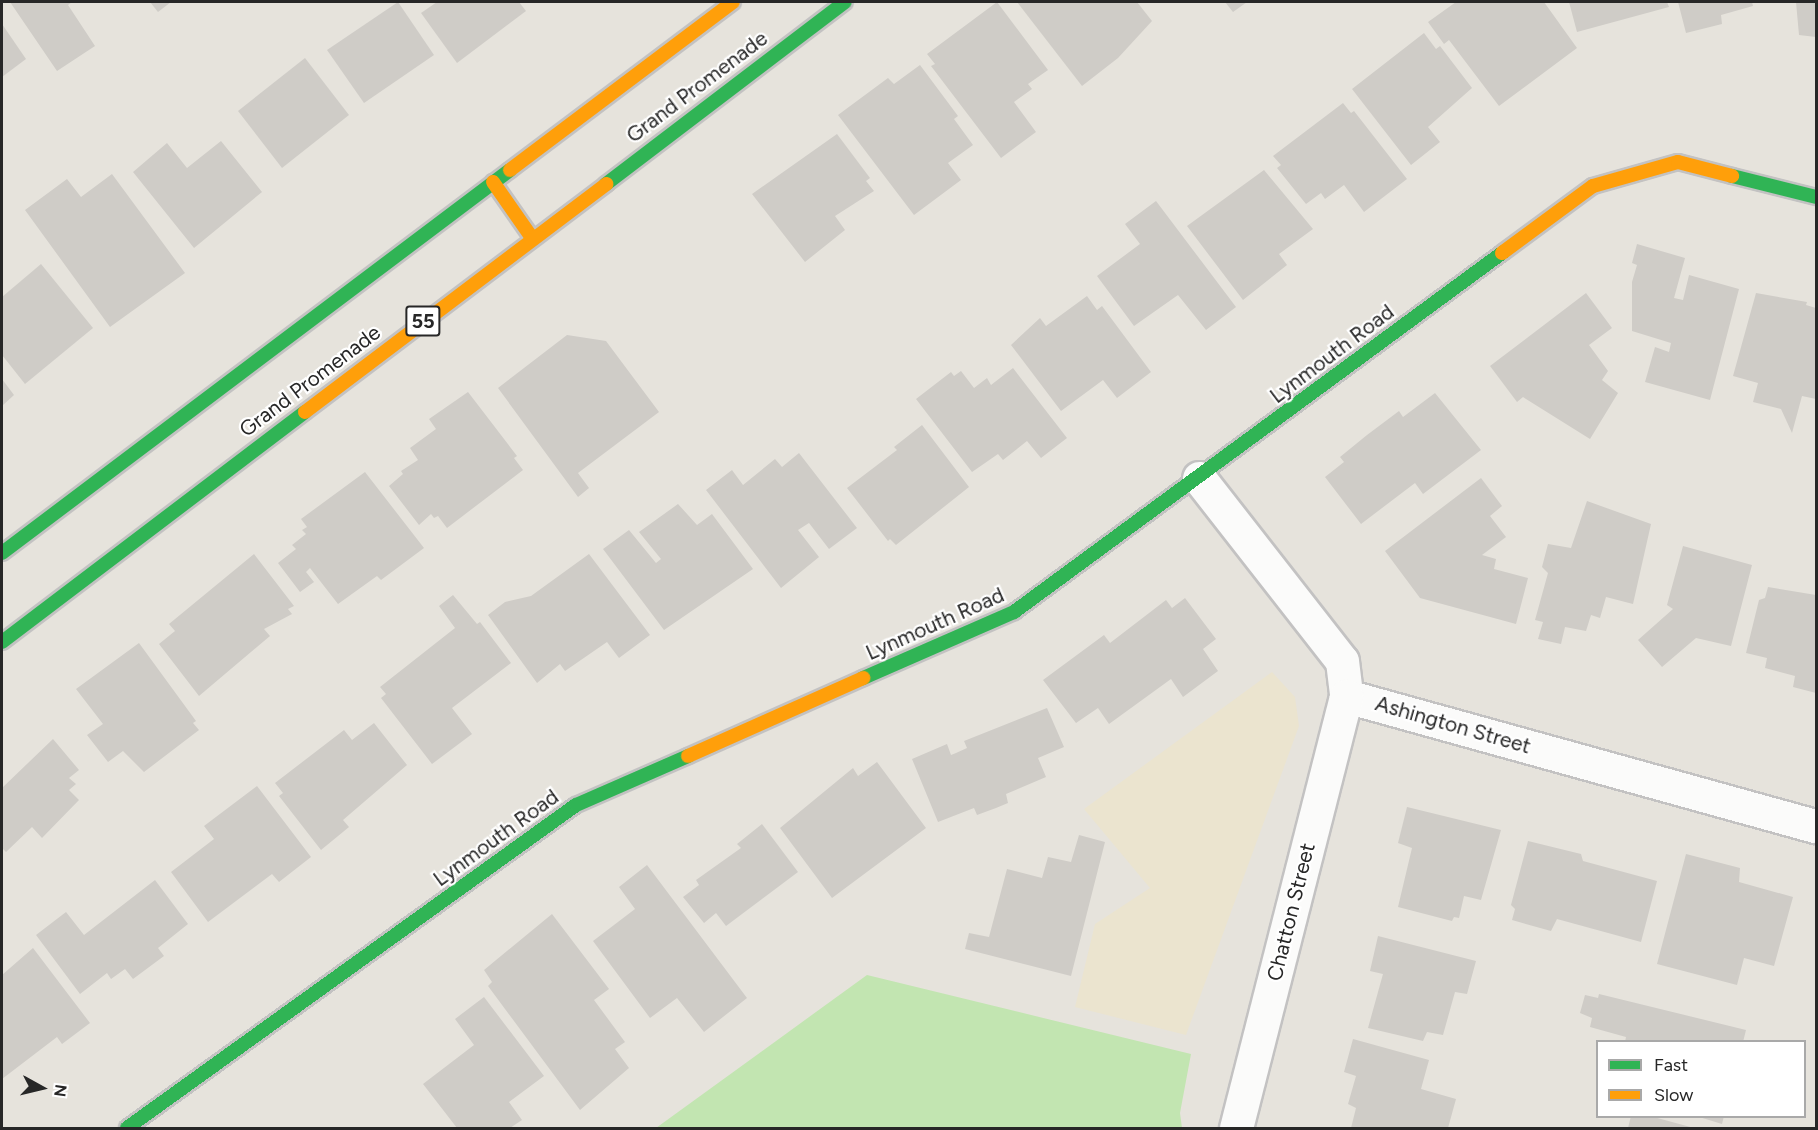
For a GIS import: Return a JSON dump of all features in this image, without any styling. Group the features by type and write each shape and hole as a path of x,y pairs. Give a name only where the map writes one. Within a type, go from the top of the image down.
{"main road":[{"path":"2,553 733,2"},
{"name":"Grand Promenade","path":"2,642 845,2"},
{"name":"Lynmouth Road","path":"127,1128 576,805 1014,612 1593,186 1678,162 1816,197"},
{"path":"493,182 532,238"}],"street":[{"name":"Ashington Street","path":"1199,478 1342,661 1346,696 1816,826"},
{"name":"Chatton Street","path":"1236,1128 1346,696"}],"shaded area":[{"path":"1272,672 1295,697 1299,726 1186,1035 1075,1007 1095,924 1150,888 1084,809"}],"green space":[{"path":"867,975 1191,1054 1180,1113 1182,1128 656,1128"}],"building":[{"path":"10,2 72,2 68,5 95,46 57,71"},
{"path":"150,2 171,2 158,12"},
{"path":"398,2 434,55 364,103 327,50"},
{"path":"437,2 519,2 526,11 457,63 421,13"},
{"path":"997,2 1048,70 1028,84 1032,89 1014,102 1036,132 1001,158 931,66 935,64 927,54"},
{"path":"1017,2 1137,2 1152,21 1118,58 1082,86"},
{"path":"1225,2 1247,2 1233,12"},
{"path":"1456,2 1544,2 1577,48 1499,106 1449,40 1444,44 1428,22"},
{"path":"1569,2 1667,2 1669,7 1577,32"},
{"path":"1678,2 1752,2 1753,6 1721,15 1722,24 1686,33"},
{"path":"1796,2 1816,2 1816,37 1799,35"},
{"path":"2,24 26,59 2,77"},
{"path":"1424,33 1436,49 1440,46 1472,88 1428,127 1440,142 1411,165 1352,89"},
{"path":"305,58 349,115 282,168 238,111"},
{"path":"920,65 958,116 954,119 973,145 948,163 961,180 914,215 838,115 888,78 894,84"},
{"path":"1343,103 1351,113 1354,111 1407,179 1364,212 1344,185 1325,199 1321,193 1306,204 1277,168 1281,165 1273,156"},
{"path":"837,134 870,178 866,181 874,191 835,216 845,230 805,262 752,194"},
{"path":"221,141 262,192 194,248 133,172 167,143 187,168"},
{"path":"1264,170 1313,229 1279,254 1287,265 1243,300 1187,226"},
{"path":"112,174 185,273 110,327 25,210 67,179 81,197"},
{"path":"1156,201 1236,307 1206,330 1178,295 1134,326 1097,276 1140,244 1125,224"},
{"path":"1637,244 1685,258 1674,298 1683,300 1689,275 1739,289 1710,400 1645,382 1655,347 1669,352 1671,343 1632,331 1632,282 1637,265 1632,263"},
{"path":"41,264 93,328 25,384 2,355 2,297"},
{"path":"1586,293 1612,328 1589,345 1608,371 1602,380 1618,393 1590,439 1523,397 1517,402 1490,366"},
{"path":"1756,293 1807,302 1806,305 1816,308 1816,399 1802,396 1792,433 1781,409 1753,402 1758,383 1733,376"},
{"path":"1087,296 1097,310 1102,306 1151,372 1117,398 1103,380 1061,411 1011,345 1040,318 1046,326"},
{"path":"567,335 606,341 659,412 578,473 589,488 578,497 498,388"},
{"path":"1013,368 1067,438 1041,458 1027,441 1003,460 998,454 972,472 916,399 951,372 954,376 961,371 974,388 987,378 991,385"},
{"path":"2,379 14,395 2,406"},
{"path":"468,392 517,456 514,458 523,470 447,528 438,516 434,518 431,514 419,525 389,486 403,474 401,471 418,460 410,448 436,429 429,419"},
{"path":"1435,393 1481,450 1423,494 1415,483 1361,524 1325,477 1344,462 1340,457 1367,435 1399,411 1403,417"},
{"path":"922,425 969,487 896,545 890,539 888,541 847,488 897,450 894,447"},
{"path":"799,453 857,528 829,549 809,523 798,530 819,557 781,588 706,490 732,470 743,485 775,459 782,467"},
{"path":"365,472 424,548 381,580 377,576 338,604 310,568 306,572 314,582 300,592 278,563 296,549 292,545 306,534 302,530 307,527 301,519"},
{"path":"1481,478 1502,506 1490,516 1506,537 1482,555 1496,559 1494,569 1528,578 1516,624 1420,598 1385,551"},
{"path":"1587,501 1651,524 1633,604 1606,597 1600,618 1591,615 1586,631 1565,627 1561,644 1538,639 1543,622 1535,620 1548,573 1542,567 1548,544 1571,548"},
{"path":"678,504 697,525 712,514 753,569 664,630 603,549 629,530 656,563 661,559 639,532"},
{"path":"1683,546 1752,565 1731,646 1696,638 1662,667 1638,640 1673,609 1667,605"},
{"path":"254,554 294,606 288,609 292,614 264,629 270,636 199,696 159,644 175,631 169,624"},
{"path":"589,554 650,635 619,658 607,642 565,671 560,664 537,683 488,615 505,602 531,596"},
{"path":"1768,587 1816,595 1816,693 1793,687 1795,676 1765,668 1767,658 1746,653 1759,600 1765,598"},
{"path":"453,595 477,624 480,622 511,663 452,708 472,734 432,764 381,698 386,694 380,687 455,628 439,606"},
{"path":"1185,598 1216,639 1203,649 1218,671 1183,697 1171,679 1109,724 1098,708 1076,723 1043,680 1104,635 1110,643 1166,600 1172,608"},
{"path":"139,643 196,721 193,723 199,730 144,772 123,751 108,762 87,735 103,724 76,689"},
{"path":"1047,708 1064,747 1038,758 1046,777 1006,794 1008,803 977,815 974,808 938,822 912,759 947,744 951,755 967,748 964,741"},
{"path":"374,723 407,765 343,820 349,827 321,850 279,796 283,793 275,783 344,730 352,740"},
{"path":"53,739 79,770 69,778 76,784 69,790 79,800 42,838 32,827 6,852 2,848 2,788"},
{"path":"877,762 926,828 832,898 780,828 853,768 858,776"},
{"path":"257,786 311,857 279,882 272,874 208,922 171,872 214,839 204,826"},
{"path":"1407,807 1501,830 1481,900 1464,896 1459,918 1454,917 1452,921 1398,907 1412,848 1398,843"},
{"path":"762,824 798,872 726,926 716,913 704,923 683,897 699,885 696,880 741,848 737,844"},
{"path":"1079,835 1105,842 1071,976 965,949 969,933 989,937 1007,869 1042,878 1048,857 1071,862"},
{"path":"1528,841 1581,854 1583,861 1657,881 1641,942 1557,919 1551,931 1512,920 1515,909 1511,905"},
{"path":"1686,854 1740,868 1739,882 1793,897 1774,966 1744,958 1737,985 1657,964"},
{"path":"647,865 747,998 704,1032 677,998 650,1018 593,941 635,909 619,887"},
{"path":"155,880 188,924 158,948 164,956 133,979 125,969 111,979 107,973 80,994 36,935 66,912 84,935"},
{"path":"552,914 609,989 594,1000 625,1042 615,1049 629,1068 580,1110 488,986 492,982 484,970"},
{"path":"1378,936 1476,961 1467,994 1455,992 1443,1035 1427,1032 1423,1041 1368,1028 1383,974 1370,971"},
{"path":"33,948 90,1023 62,1044 57,1037 2,1079 2,975"},
{"path":"1599,994 1746,1030 1744,1040 1625,1040 1626,1037 1590,1027 1592,1018 1580,1013 1585,995 1598,998"},
{"path":"484,997 544,1076 509,1102 522,1120 510,1128 457,1128 423,1084 474,1045 455,1019"},
{"path":"1353,1039 1429,1060 1421,1089 1456,1099 1448,1128 1351,1128 1356,1108 1348,1104 1356,1076 1344,1072"},
{"path":"1630,1118 1657,1118 1694,1128 1628,1128"},
{"path":"1702,1118 1724,1118 1722,1124"}],"traffic: fast":[{"path":"606,184 845,2"},
{"path":"2,553 510,170"},
{"path":"1732,176 1816,197"},
{"path":"863,678 1014,612 1502,253"},
{"path":"2,642 305,412"},
{"path":"127,1128 576,805 688,756"}],"traffic: slow":[{"path":"510,170 733,2"},
{"path":"1502,253 1593,186 1678,162 1732,176"},
{"path":"493,182 532,238"},
{"path":"305,412 606,184"},
{"path":"688,756 863,678"}]}
